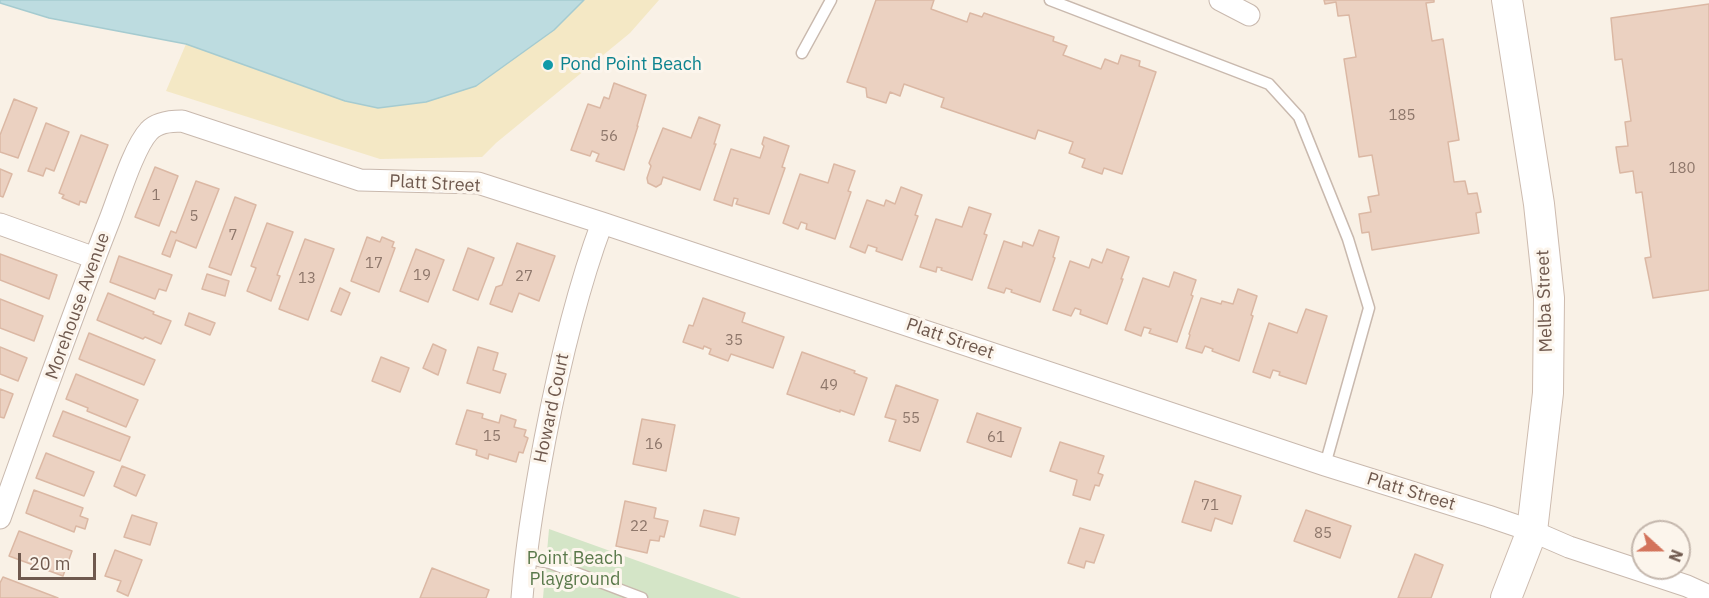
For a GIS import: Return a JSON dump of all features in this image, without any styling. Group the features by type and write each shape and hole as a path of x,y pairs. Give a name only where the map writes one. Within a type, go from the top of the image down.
{"main road":[{"name":"Melba Street","path":"1506,598 1532,531 1548,393 1549,298 1539,204 1508,0"}],"street":[{"path":"1220,0 1249,15"},
{"name":"Platt Street","path":"183,121 360,180 478,183 1325,465 1532,531 1569,548 1685,592 1709,596"},
{"name":"Morehouse Avenue","path":"0,518 95,258 142,141 150,130 160,124 183,121"},
{"name":"Howard Court","path":"522,598 525,558 557,376 591,252 602,223"},
{"path":"0,224 95,258"}],"lane":[{"path":"802,52 831,0"},
{"path":"1050,0 1269,84 1299,117 1348,239 1369,308 1325,465"},
{"path":"525,558 550,563 642,598"}],"green space":[{"name":"Point Beach Playground","path":"549,529 741,598 543,598"}],"sand":[{"name":"Pond Point Beach","path":"584,0 659,0 630,33 482,157 380,159 166,91 186,44 345,101 426,102 476,86 554,30"}],"water":[{"path":"0,0 584,0 554,30 476,86 426,102 378,108 345,101 186,44 49,18 0,3"}],"building":[{"path":"876,0 934,0 931,9 967,22 970,13 982,17 984,13 1054,37 1053,41 1067,46 1063,55 1101,69 1105,59 1118,64 1121,55 1140,61 1139,66 1156,72 1122,174 1104,168 1102,174 1082,167 1085,159 1069,153 1073,142 1038,130 1035,139 941,107 944,98 904,84 900,96 890,92 886,103 867,97 866,88 847,82"},
{"path":"1324,0 1434,0 1434,2 1426,3 1432,41 1443,39 1459,140 1448,142 1454,182 1465,181 1468,194 1477,193 1481,212 1476,213 1479,233 1372,250 1369,232 1362,233 1359,214 1371,212 1368,197 1379,195 1372,155 1359,157 1344,59 1356,57 1349,15 1338,16 1336,2 1325,4"},
{"path":"1709,4 1709,290 1653,298 1645,258 1651,257 1642,192 1636,193 1633,171 1620,173 1618,161 1616,147 1628,146 1625,122 1631,121 1622,59 1615,60 1611,18"},
{"path":"614,83 646,95 624,170 596,161 599,154 592,151 590,156 571,150 588,104 600,108 604,97 609,99"},
{"path":"14,99 37,108 18,158 0,152 0,135"},
{"path":"699,117 720,125 700,190 663,177 661,184 656,187 648,183 647,178 651,166 649,163 663,128 691,138"},
{"path":"46,123 69,132 54,171 46,168 43,176 28,171"},
{"path":"81,135 108,145 86,203 80,201 79,205 62,198 64,195 59,193"},
{"path":"764,137 789,146 782,167 785,168 769,214 736,204 738,199 734,198 732,206 714,200 731,149 760,158"},
{"path":"834,164 855,171 848,191 851,192 835,239 806,229 807,224 801,222 798,229 783,223 800,174 828,183"},
{"path":"155,167 178,176 159,226 135,217"},
{"path":"0,169 12,174 3,197 0,196"},
{"path":"196,181 219,189 196,248 176,240 170,257 162,254 171,231 176,233"},
{"path":"901,187 922,195 915,215 918,216 902,260 876,251 877,248 868,245 865,253 850,247 867,200 884,206 886,200 895,204"},
{"path":"235,197 256,205 231,275 209,267"},
{"path":"969,207 991,214 984,234 987,235 972,280 941,270 942,268 937,267 936,272 920,267 936,219 962,227"},
{"path":"267,223 293,232 277,275 280,276 271,301 247,291 256,268 251,266"},
{"path":"1039,230 1059,237 1053,257 1055,258 1040,302 1006,288 1004,293 988,288 1004,241 1022,247 1023,242 1033,246"},
{"path":"367,237 380,242 382,237 394,242 392,247 395,248 379,292 351,281"},
{"path":"305,239 334,249 308,320 279,309"},
{"path":"517,243 555,256 539,301 519,293 512,312 490,304 496,287 502,285"},
{"path":"468,248 494,258 478,300 453,290"},
{"path":"416,249 444,260 428,302 400,291"},
{"path":"1107,249 1129,257 1107,324 1080,314 1081,310 1075,308 1071,316 1053,310 1070,261 1089,268 1092,259 1102,263"},
{"path":"0,254 57,275 49,299 0,280"},
{"path":"119,256 172,275 166,291 159,289 155,299 110,282"},
{"path":"1174,272 1196,280 1191,295 1193,296 1177,342 1149,333 1151,329 1144,327 1141,336 1125,330 1143,278 1169,287"},
{"path":"207,274 229,281 225,296 202,289"},
{"path":"340,288 350,293 341,315 331,311"},
{"path":"1238,289 1257,296 1239,361 1205,346 1202,353 1186,348 1201,298 1221,304 1222,301 1233,304"},
{"path":"108,293 171,321 161,344 97,320"},
{"path":"703,298 745,313 742,322 784,337 773,368 731,354 728,361 709,354 711,349 704,346 703,349 683,342 689,325 693,326"},
{"path":"0,299 43,316 34,341 0,328"},
{"path":"1306,309 1327,316 1306,384 1279,375 1280,372 1273,370 1270,378 1253,372 1269,323 1297,333"},
{"path":"189,313 215,323 210,335 185,325"},
{"path":"89,333 155,360 144,385 79,359"},
{"path":"433,344 446,350 438,375 423,368"},
{"path":"0,347 27,358 18,381 0,374"},
{"path":"478,347 498,353 493,370 506,374 500,393 467,383"},
{"path":"802,352 855,371 854,373 867,378 854,415 787,394"},
{"path":"381,357 409,368 400,392 372,381"},
{"path":"76,374 138,400 126,427 87,411 88,408 66,399"},
{"path":"896,385 938,400 920,451 889,441 896,420 885,417"},
{"path":"0,389 13,394 4,418 0,417"},
{"path":"467,410 483,414 482,418 499,423 501,415 516,420 514,427 526,430 524,436 528,438 523,453 519,452 516,462 489,454 488,459 476,455 477,450 456,444"},
{"path":"63,411 130,437 120,461 53,436"},
{"path":"977,413 1021,428 1011,457 967,442"},
{"path":"642,419 675,425 666,471 633,464"},
{"path":"1060,442 1104,456 1098,473 1103,475 1099,486 1095,485 1090,500 1073,495 1077,480 1050,471"},
{"path":"46,453 94,472 84,496 36,478"},
{"path":"122,466 145,475 136,496 114,486"},
{"path":"1195,481 1241,496 1232,524 1215,518 1211,531 1182,522"},
{"path":"34,490 83,508 80,516 88,519 85,529 76,526 74,532 26,513"},
{"path":"625,501 656,508 654,518 668,521 664,537 660,536 659,541 650,540 647,553 616,546"},
{"path":"704,510 739,518 735,535 700,526"},
{"path":"1306,510 1351,526 1340,558 1294,541"},
{"path":"132,515 157,523 150,545 124,537"},
{"path":"1080,528 1104,535 1094,563 1086,561 1084,568 1068,563"},
{"path":"19,531 72,551 63,576 9,556"},
{"path":"115,550 142,560 128,596 117,591 121,581 105,576"},
{"path":"1415,554 1443,565 1431,598 1398,598"},
{"path":"432,568 489,590 486,598 420,598"},
{"path":"3,577 58,598 0,598 0,583"}],"place":[{"name":"Pond Point Beach","path":"548,65"}]}
